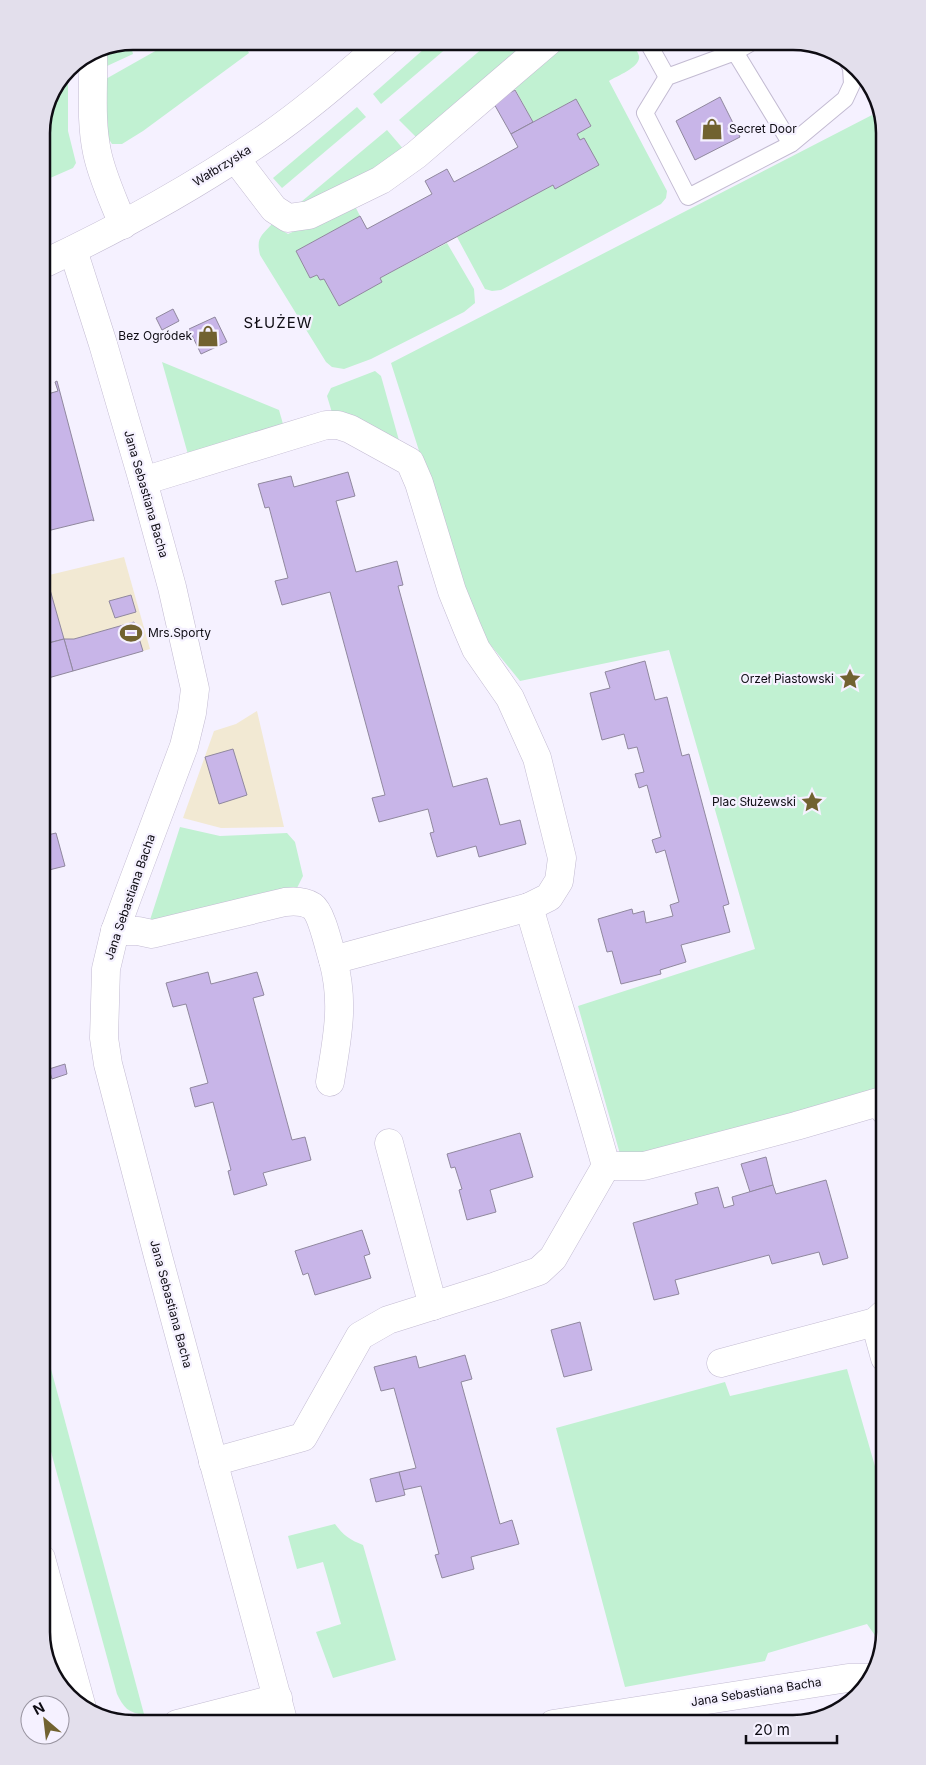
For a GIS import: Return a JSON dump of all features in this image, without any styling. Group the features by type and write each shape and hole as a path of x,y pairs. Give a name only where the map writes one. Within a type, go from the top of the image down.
{"street":[{"name":"Wałbrzyska","path":"50,261 123,225 235,158 304,110 375,50"},
{"path":"235,158 274,209 288,218 309,215 381,180 409,160 538,50"},
{"path":"93,60 93,125 95,144 123,225"},
{"name":"Jana Sebastiana Bacha","path":"73,250 143,480 172,587 195,689 192,713 184,746 115,931 106,969 104,1038 108,1064 282,1715"},
{"path":"143,480 326,426 338,425 350,429 410,462 419,483 452,591 476,649 510,698 537,758 562,858 560,881 549,897 529,907 333,960"},
{"path":"115,931 160,933 285,902 296,901 311,906 318,913 339,981 340,1016 330,1082"},
{"path":"213,1462 303,1437 360,1336 388,1320 538,1271 553,1258 606,1166 529,907"},
{"path":"606,1166 644,1166 876,1103"},
{"path":"388,1143 433,1306"},
{"path":"721,1363 876,1318"},
{"path":"50,1591 79,1695"},
{"name":"Jana Sebastiana Bacha","path":"611,1715 848,1678 862,1678"},
{"path":"222,1715 278,1698"}],"lane":[{"path":"652,50 667,77"},
{"path":"739,50 667,77 644,113 688,197 790,144 846,99 852,84 851,73"},
{"path":"735,52 790,144"}],"shaded area":[{"path":"124,557 150,649 50,677 50,575"},
{"path":"257,711 284,827 221,828 183,818 214,731 236,724"}],"green space":[{"path":"132,50 133,54 107,66 107,54"},
{"path":"157,50 248,50 249,53 143,131 122,144 112,144 108,138 104,80"},
{"path":"423,50 444,50 381,104 373,94"},
{"path":"481,50 528,50 421,142 399,120"},
{"path":"558,50 637,50 639,60 636,64 628,71 609,81 667,191 666,198 661,204 501,290 492,291 485,289 457,237 553,185 555,188 584,138 580,140 577,134 591,126 576,99 533,122 513,85"},
{"path":"68,81 68,131 76,163 73,168 50,178 50,127 53,111"},
{"path":"357,107 366,117 282,188 273,178"},
{"path":"872,115 876,133 876,1091 622,1161 578,1006 755,949 669,650 520,681 475,626 391,363"},
{"path":"387,130 405,151 381,169 304,204 301,202"},
{"path":"354,204 360,216 296,251 310,278 317,275 320,280 324,279 339,306 382,282 380,278 447,243 474,289 475,303 464,312 371,359 344,369 332,367 326,362 260,255 259,241 272,224 288,234"},
{"path":"162,362 279,410 283,424 279,430 189,458"},
{"path":"375,371 381,376 400,444 333,416 327,396 331,388"},
{"path":"180,827 220,836 287,833 295,842 303,876 295,892 167,925 150,920"},
{"path":"50,1365 144,1714 134,1713 127,1709 117,1694 50,1448"},
{"path":"847,1369 876,1470 876,1636 867,1624 768,1653 765,1661 625,1687 556,1428 725,1382 730,1396"},
{"path":"335,1524 347,1537 363,1545 396,1660 333,1678 316,1632 341,1624 323,1562 297,1569 288,1536"}],"building":[{"path":"515,90 533,122 511,134 493,102"},
{"path":"720,97 740,137 695,160 676,121"},
{"path":"576,99 591,126 577,134 580,140 584,138 599,165 555,189 553,185 380,278 382,282 339,306 324,279 320,280 317,275 310,278 296,251 360,216 367,229 432,194 425,181 447,169 454,182 484,166 518,147 511,134"},
{"path":"173,309 179,321 162,330 156,318"},
{"name":"Bez Ogródek","path":"215,317 227,342 201,354 189,329"},
{"path":"57,381 94,521 50,530 50,393 58,391 55,382"},
{"path":"348,472 355,496 336,501 356,572 397,561 403,585 398,586 453,787 487,778 500,825 520,820 526,844 479,857 476,846 437,857 430,833 434,832 428,809 379,822 372,798 385,795 330,592 282,605 275,581 288,578 269,507 265,508 258,484 291,476 294,487"},
{"path":"50,590 64,639 50,643"},
{"path":"131,595 136,612 115,618 109,601"},
{"path":"134,622 143,651 73,671 64,639 74,639"},
{"path":"64,639 73,671 50,677 50,643"},
{"path":"645,661 655,700 667,697 682,756 689,754 729,904 723,906 730,932 681,945 686,962 660,970 661,974 621,984 612,951 607,952 598,919 632,909 633,914 644,911 646,923 673,916 670,905 679,902 665,850 656,853 652,840 661,837 647,785 639,788 635,774 644,772 637,747 628,749 624,734 602,740 590,693 610,688 605,672"},
{"path":"233,749 247,795 219,804 205,757"},
{"path":"56,833 65,866 50,870 50,834"},
{"path":"208,972 211,984 257,972 264,995 253,998 292,1140 305,1137 311,1160 263,1173 267,1185 234,1195 228,1171 231,1170 213,1102 195,1107 190,1088 208,1083 186,1004 173,1007 166,983"},
{"path":"65,1064 67,1074 52,1079 50,1069"},
{"path":"520,1133 533,1177 490,1190 496,1212 467,1220 459,1190 462,1189 455,1167 451,1168 447,1154"},
{"path":"766,1157 773,1185 750,1192 741,1164"},
{"path":"826,1180 848,1258 823,1265 819,1252 772,1264 769,1255 675,1280 679,1294 654,1300 633,1223 698,1204 695,1193 718,1187 724,1208 734,1205 732,1197 773,1185 776,1194"},
{"path":"362,1230 370,1254 364,1256 371,1278 315,1295 308,1273 303,1275 295,1251"},
{"path":"580,1322 592,1370 564,1377 551,1330"},
{"path":"465,1355 472,1379 461,1382 500,1524 512,1520 519,1544 471,1557 474,1569 442,1578 435,1555 439,1554 421,1486 403,1490 399,1472 416,1468 394,1388 381,1391 374,1367 416,1356 419,1368"},
{"path":"399,1472 405,1495 376,1502 370,1479"}],"place":[{"name":"Secret Door","path":"712,129"},
{"name":"Bez Ogródek","path":"208,336"},
{"name":"Mrs.Sporty","path":"131,633"},
{"name":"Orzeł Piastowski","path":"850,679"},
{"name":"Plac Służewski","path":"812,802"}],"district":[{"name":"SŁUŻEW","path":"278,323"}]}
